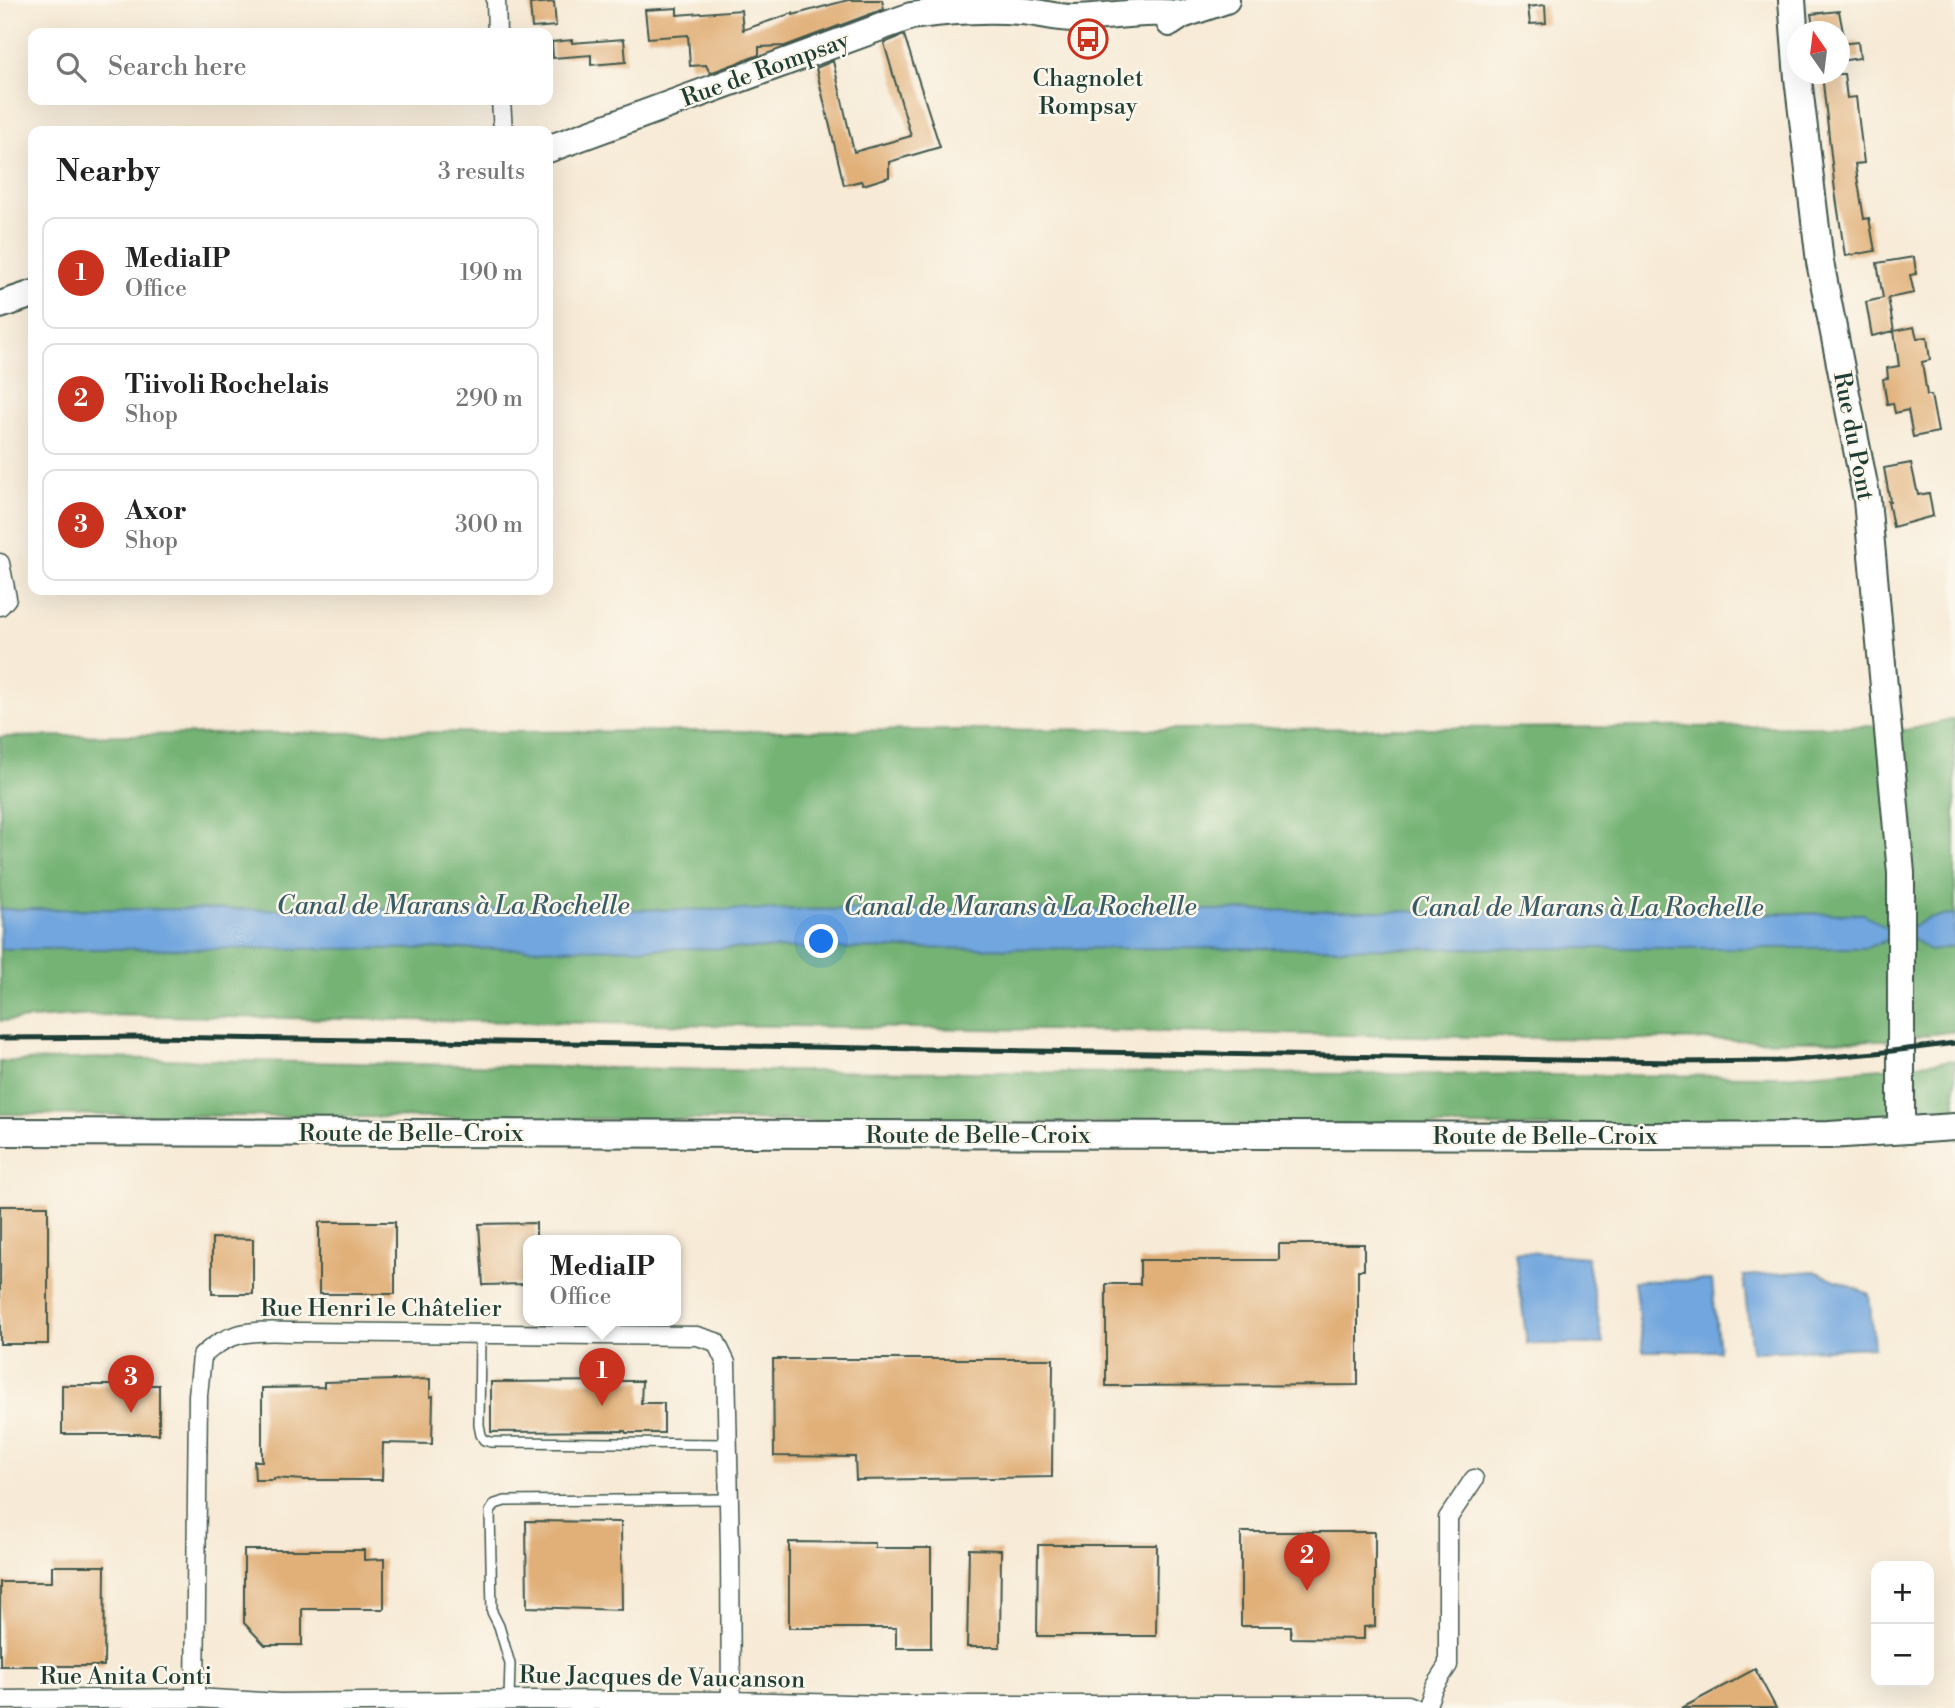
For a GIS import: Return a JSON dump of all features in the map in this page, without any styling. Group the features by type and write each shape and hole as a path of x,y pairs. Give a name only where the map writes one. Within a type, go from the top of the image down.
{"street":[{"path":"496,0 497,28"},
{"name":"Rue de Rompsay","path":"553,147 895,21 918,8 1054,10 1103,29 1166,26 1182,15 1226,0"},
{"name":"Rue du Pont","path":"1792,0 1798,78 1820,262 1867,500 1901,873 1904,1130"},
{"path":"501,105 503,126"},
{"path":"0,305 28,297"},
{"path":"0,563 7,598 0,606"},
{"name":"Route de Belle-Croix","path":"0,1132 1647,1136 1829,1135 1955,1127"},
{"name":"Rue Henri le Châtelier","path":"195,1698 198,1395 202,1356 227,1337 248,1332 696,1336 716,1342 726,1363 731,1701"},
{"path":"1426,1708 1433,1688 1448,1665 1448,1518 1474,1479"},
{"name":"Rue Anita Conti","path":"0,1700 195,1698 250,1705"},
{"name":"Rue Jacques de Vaucanson","path":"250,1705 509,1700 534,1704 731,1701 884,1705 1407,1705 1413,1708"}],"lane":[{"path":"480,1334 479,1426 484,1440 727,1444"},
{"path":"509,1700 510,1664 492,1612 490,1512 495,1504 505,1501 729,1499"}],"green space":[{"path":"1955,719 1955,1031 1886,1040 1829,1041 95,1015 0,1021 0,737 279,733 1878,726 1906,730"},
{"path":"100,1058 766,1071 1784,1076 1894,1067 1892,1117 1863,1124 1682,1128 0,1114 0,1062"},
{"path":"1955,1060 1955,1111 1929,1113 1912,1085 1910,1065"}],"water":[{"path":"0,909 1205,910 1864,914 1887,928 1913,927 1926,919 1955,914 1955,946 1930,951 1912,938 1887,940 1866,948 0,949"},
{"path":"1515,1251 1587,1257 1603,1344 1527,1344"},
{"path":"1814,1271 1869,1294 1874,1347 1752,1352 1743,1276"},
{"path":"1712,1280 1719,1351 1643,1351 1634,1281"}],"building":[{"path":"848,0 882,0 884,9 785,46 759,47 759,55 710,73 706,65 690,66 688,35 648,38 645,10 677,8 677,15 741,10 743,30 793,13"},
{"path":"554,2 556,26 532,28 530,4"},
{"path":"1545,5 1546,23 1530,24 1528,7"},
{"path":"1839,11 1841,21 1812,21 1811,14"},
{"path":"904,35 940,147 889,162 889,177 863,185 861,181 844,185 816,68 833,61 854,152 911,136 884,43"},
{"path":"624,39 626,62 591,65 591,55 553,58 553,42 572,40 572,43"},
{"path":"1858,42 1860,58 1850,59 1850,43"},
{"path":"1823,84 1845,84 1847,98 1856,97 1864,163 1855,164 1864,219 1869,218 1875,251 1845,256"},
{"path":"1914,257 1916,274 1910,275 1914,293 1888,298 1894,331 1872,336 1866,302 1883,298 1877,263"},
{"path":"1914,327 1917,338 1927,337 1930,360 1922,362 1927,395 1931,395 1938,432 1913,437 1908,410 1895,413 1893,403 1887,404 1883,379 1888,378 1887,368 1899,366 1894,331"},
{"path":"1911,463 1918,495 1929,493 1933,516 1893,527 1884,468"},
{"path":"0,1206 48,1206 48,1344 0,1344"},
{"path":"319,1222 395,1222 395,1294 319,1294"},
{"path":"536,1223 536,1235 523,1235 523,1284 483,1285 479,1224"},
{"path":"212,1238 253,1239 253,1294 212,1294"},
{"path":"1279,1244 1364,1244 1364,1270 1358,1270 1358,1385 1106,1386 1106,1284 1140,1284 1140,1260 1279,1260"},
{"path":"773,1359 1053,1359 1052,1477 856,1480 855,1457 774,1456"},
{"path":"430,1379 430,1397 433,1396 432,1444 383,1443 382,1480 255,1480 254,1461 262,1461 262,1388 324,1387 324,1382"},
{"path":"642,1381 641,1403 664,1403 664,1433 491,1432 491,1382"},
{"path":"62,1385 159,1385 159,1434 62,1434"},
{"path":"526,1521 621,1522 622,1610 527,1607"},
{"path":"1241,1532 1375,1532 1375,1626 1364,1627 1364,1639 1291,1638 1291,1626 1241,1626"},
{"path":"789,1542 875,1543 875,1548 931,1548 931,1648 896,1648 896,1628 789,1628"},
{"path":"1038,1545 1157,1545 1156,1636 1037,1636"},
{"path":"969,1549 1001,1550 1000,1647 967,1647"},
{"path":"244,1550 364,1550 364,1560 384,1559 384,1609 302,1609 302,1645 265,1645 244,1623"},
{"path":"52,1566 105,1566 104,1666 0,1666 0,1582 52,1582"},
{"path":"1755,1669 1776,1708 1682,1708"}],"railway":[{"path":"0,1038 152,1037 1675,1062 1783,1061 1955,1043"}],"place":[{"name":"Chagnolet Rompsay","path":"1088,39"},
{"name":"MediaIP","path":"602,1406"},
{"name":"Axor","path":"131,1413"},
{"name":"Tiivoli Rochelais","path":"1307,1591"}],"water label":[{"name":"Canal de Marans à La Rochelle","path":"453,905"},
{"name":"Canal de Marans à La Rochelle","path":"1020,906"},
{"name":"Canal de Marans à La Rochelle","path":"1587,907"}]}
